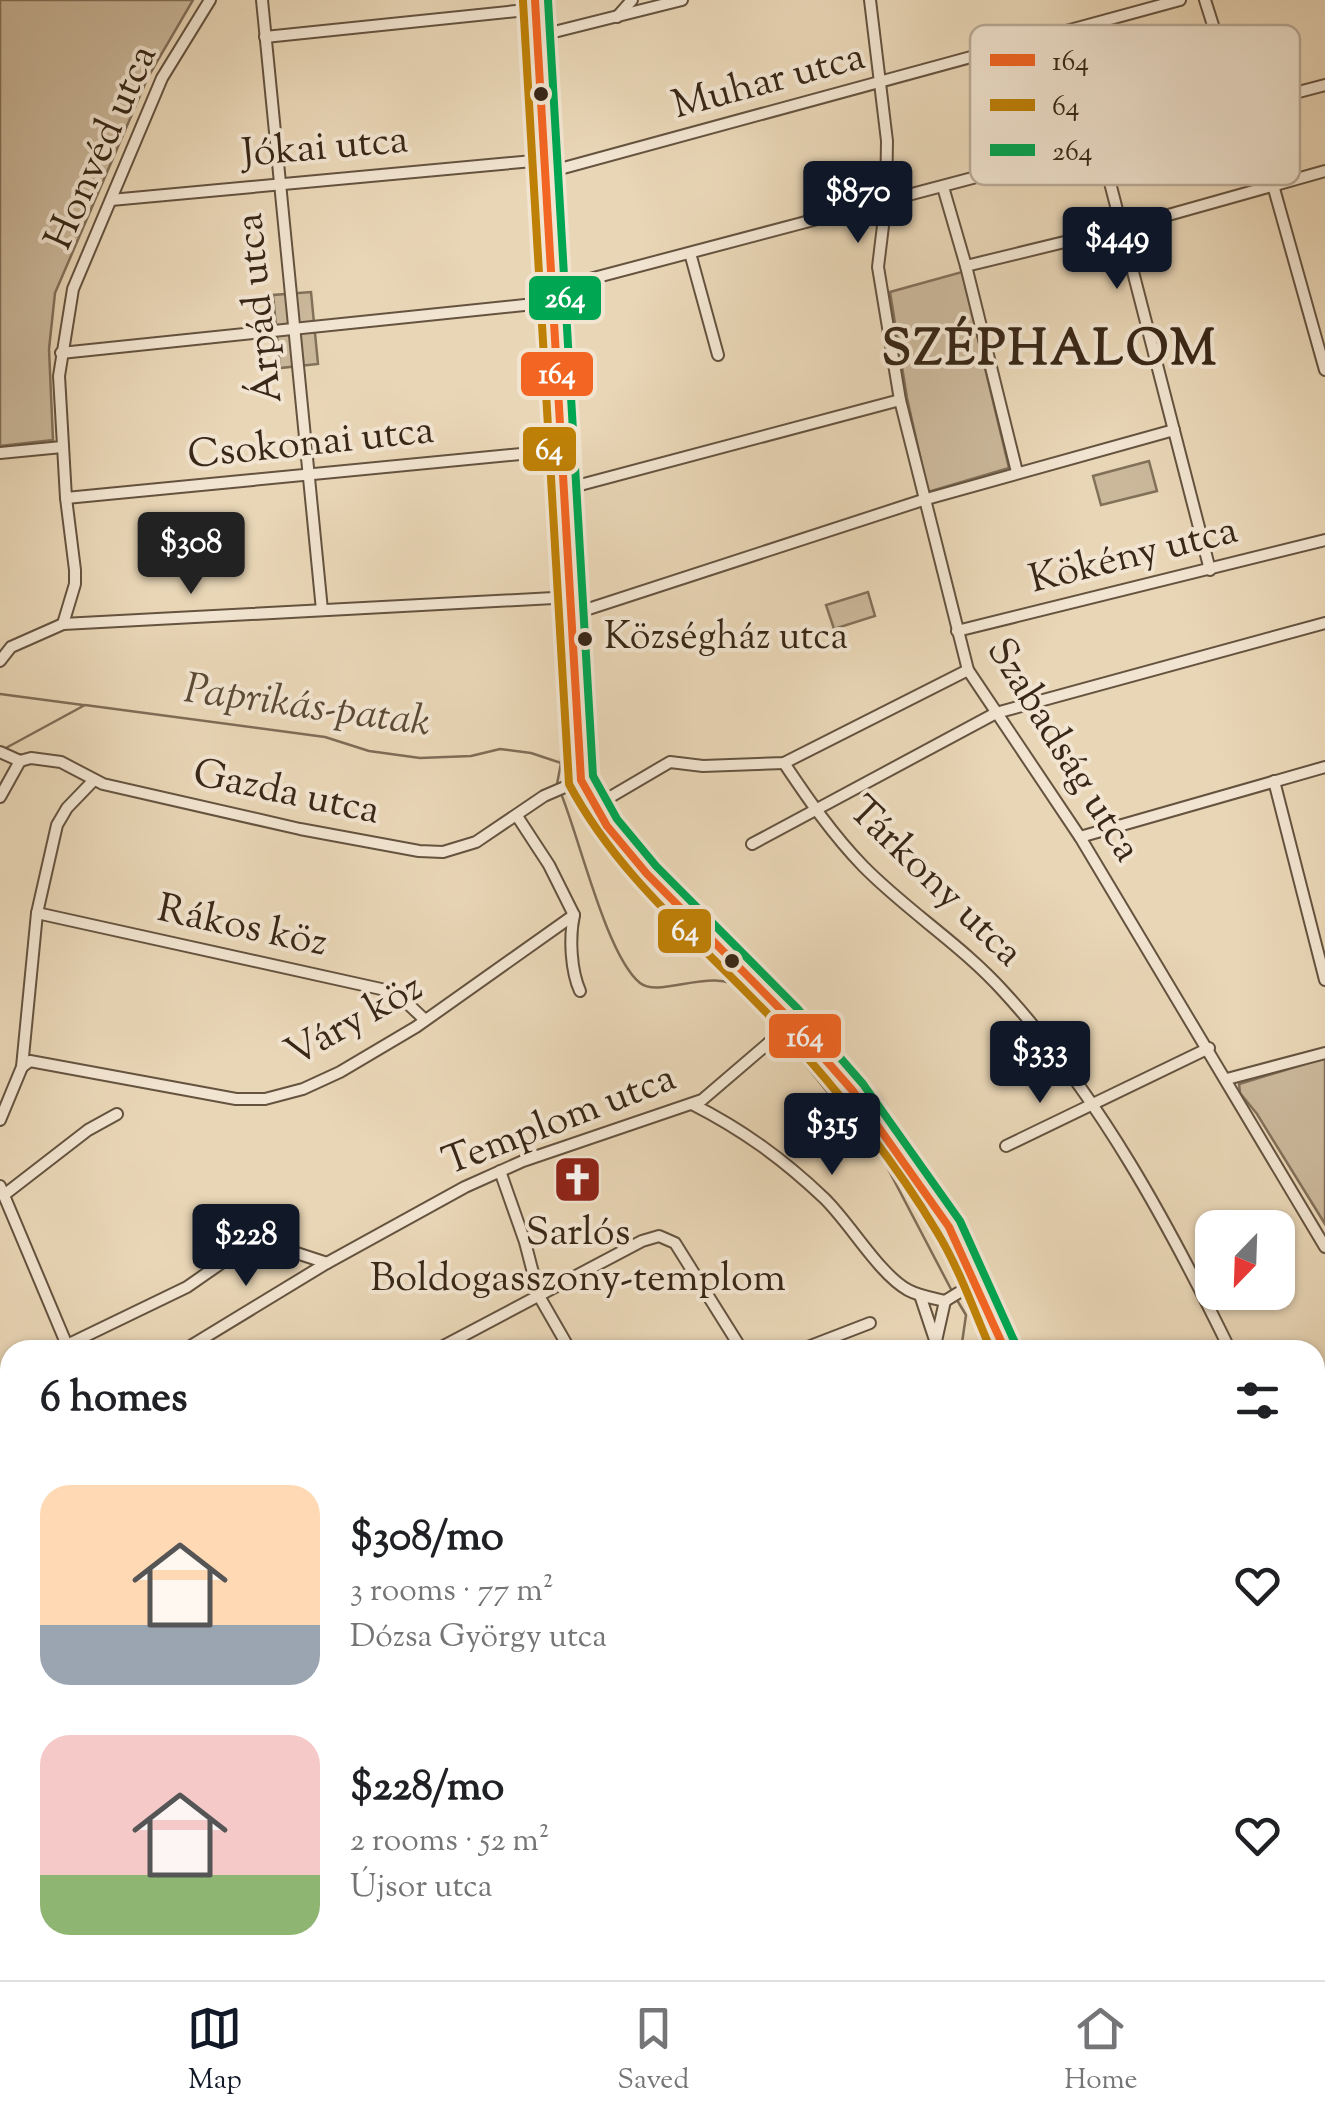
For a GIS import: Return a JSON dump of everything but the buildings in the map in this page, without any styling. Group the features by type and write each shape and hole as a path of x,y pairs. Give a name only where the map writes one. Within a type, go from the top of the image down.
{"main road":[{"path":"535,4 542,35 562,450 570,488 581,780 595,806 647,874 853,1091 949,1227 1000,1340"}],"street":[{"name":"Honvéd utca","path":"63,624 75,584 62,447 61,353 73,289 162,78 210,0"},
{"name":"Árpád utca","path":"262,0 322,610"},
{"path":"617,18 632,0"},
{"path":"542,35 682,0"},
{"name":"Szabadság utca","path":"870,0 887,142 886,201 878,267 900,400 968,670 1080,837 1325,1247"},
{"name":"Muhar utca","path":"1091,25 1180,0"},
{"path":"1205,0 1213,25"},
{"path":"265,37 535,4"},
{"name":"Muhar utca","path":"548,170 970,59"},
{"path":"1300,91 1325,85"},
{"name":"Jókai utca","path":"112,200 279,182 548,170"},
{"path":"1300,179 1325,172"},
{"path":"61,353 294,329 556,292 970,180"},
{"path":"1111,185 1210,570"},
{"path":"966,266 1278,185"},
{"path":"1274,186 1325,370"},
{"path":"943,187 1018,472"},
{"path":"690,253 718,355"},
{"path":"570,488 900,400"},
{"path":"0,661 11,647 63,624 322,610 573,605 1018,472 1174,430"},
{"path":"0,453 62,447"},
{"name":"Csokonai utca","path":"66,498 562,450"},
{"name":"Kökény utca","path":"958,631 1325,540"},
{"path":"752,844 996,713 1325,623"},
{"path":"595,806 670,762 703,766 784,763 968,670"},
{"name":"Gazda utca","path":"1,753 20,761 42,758 61,762 94,780 300,829 419,851 459,849 476,842 559,789 581,780"},
{"path":"0,797 20,761"},
{"name":"Tárkony utca","path":"784,763 814,808 863,866 1004,991 1093,1102 1183,1253 1225,1340"},
{"path":"1080,837 1325,767"},
{"path":"0,1120 22,1067 37,913 61,816 94,780"},
{"path":"1274,781 1325,980"},
{"path":"518,816 549,865 574,916 573,973 580,991"},
{"name":"Rákos köz","path":"37,913 380,989 406,1002 426,1020"},
{"name":"Váry köz","path":"22,1067 30,1061 236,1099 265,1099 304,1090 426,1020 574,916"},
{"name":"Templom utca","path":"200,1340 327,1263 500,1171 692,1104 790,1025"},
{"path":"1006,1146 1209,1048"},
{"path":"1227,1078 1325,1053"},
{"path":"692,1104 736,1126 777,1154 828,1202 889,1274 909,1291 951,1296 976,1282"},
{"path":"65,1340 2,1191 117,1114"},
{"path":"500,1171 539,1296 564,1340"},
{"path":"455,1340 651,1237 675,1242 736,1340"},
{"path":"84,1340 187,1287 243,1248 269,1244 327,1263"},
{"path":"920,1295 933,1340"},
{"path":"937,1340 951,1296"},
{"path":"826,1340 870,1323"}],"shaded area":[{"path":"0,0 193,0 148,77 55,293 49,349 53,440 0,446"},
{"path":"962,272 1009,468 928,492 907,398 890,292"},
{"path":"311,292 318,364 280,368 273,295"},
{"path":"1149,461 1157,491 1101,505 1093,476"},
{"path":"868,592 875,616 834,629 826,605"},
{"path":"1325,1058 1325,1224 1240,1093 1239,1084"}],"waterway":[{"path":"543,0 545,32"},
{"path":"545,40 548,88"},
{"path":"549,107 553,166"},
{"path":"553,174 560,281"},
{"path":"560,289 572,481"},
{"path":"573,489 584,593 581,605"},
{"path":"560,653 564,717 561,761"},
{"path":"0,694 83,705"},
{"name":"Paprikás-patak","path":"4,749 85,705 325,737 369,751 420,758 471,756 500,749 531,753 561,763 557,784"},
{"name":"Paprikás-patak","path":"560,791 605,922 628,969 640,983 649,987 703,981 732,983 754,999 779,1032"},
{"name":"Paprikás-patak","path":"784,1038 886,1165 953,1293"},
{"name":"Paprikás-patak","path":"957,1300 966,1315 962,1340"}],"transit line":[{"name":"164","path":"535,0 581,780 607,826 647,874 787,1016 853,1091 949,1227 1000,1340"},
{"name":"264","path":"548,0 593,776 617,819 656,866 796,1007 863,1084 960,1221 1014,1340"},
{"name":"64","path":"523,1 569,784 590,819 639,882 779,1026 883,1151 945,1246 987,1340"}],"place":[{"name":"Községház utca","path":"585,639"},
{"name":"Sarlós Boldogasszony-templom","path":"578,1179"}],"district":[{"name":"SZÉPHALOM","path":"1050,352"}]}
